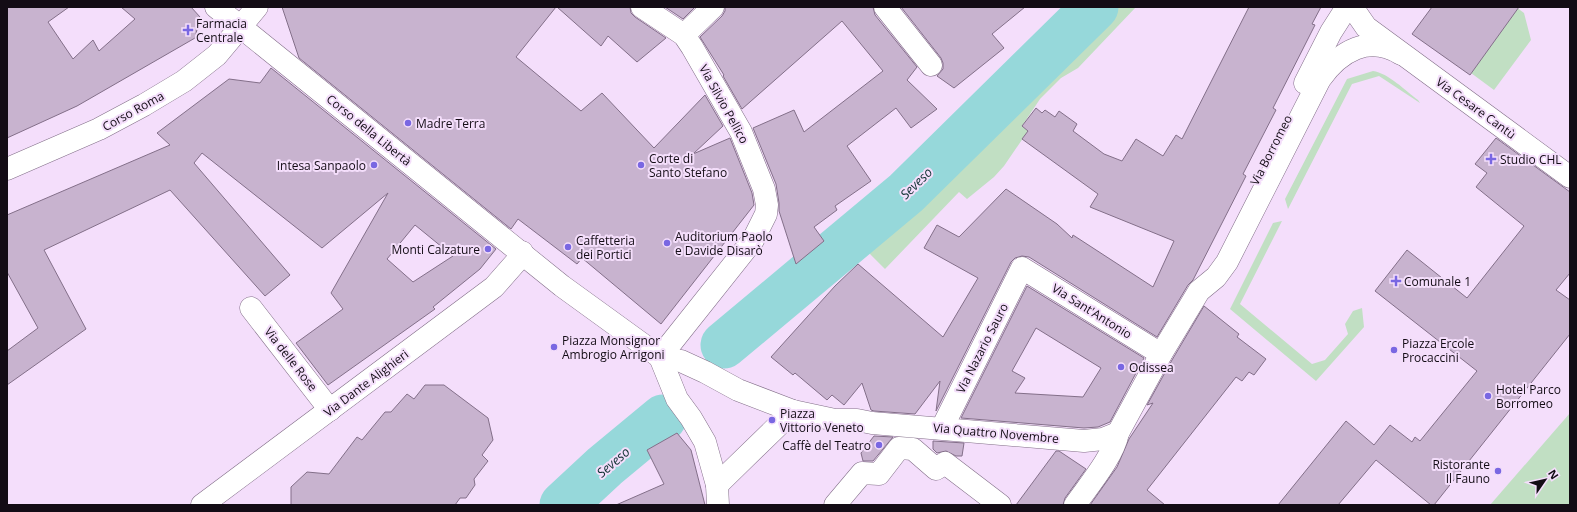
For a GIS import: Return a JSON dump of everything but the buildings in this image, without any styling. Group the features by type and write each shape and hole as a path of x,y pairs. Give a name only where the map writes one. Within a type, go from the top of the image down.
{"street":[{"name":"Corso della Libertà","path":"216,7 522,252"},
{"name":"Corso Roma","path":"7,169 99,129 144,106 184,81 217,55 257,7"},
{"name":"Via Silvio Pellico","path":"642,7 684,35 741,132 764,189 767,204 766,214 753,240 660,357"},
{"path":"684,35 713,7"},
{"path":"885,7 931,65"},
{"name":"Via Borromeo","path":"1075,505 1115,443 1118,433 1161,354 1197,294 1330,32 1347,7"},
{"name":"Via Cesare Cantù","path":"1354,7 1366,27 1570,177"},
{"name":"Via Cesare Cantù","path":"1360,48 1374,45 1384,45 1402,54"},
{"name":"Via Borromeo","path":"1197,294 1216,277 1227,262 1320,80 1334,62 1342,56 1360,48"},
{"path":"522,252 562,286 660,357 681,361 738,390 793,412 718,495"},
{"name":"Via Dante Alighieri","path":"202,505 494,287 516,262 522,252"},
{"name":"Via Sant'Antonio","path":"1022,268 1161,354"},
{"name":"Via Nazario Sauro","path":"942,428 1022,268"},
{"name":"Via delle Rose","path":"251,308 330,410"},
{"path":"660,357 677,398 705,442 718,495"},
{"name":"Via Quattro Novembre","path":"793,412 835,420 857,420 872,423 1080,440 1103,439 1118,433"},
{"path":"1080,440 1102,465"},
{"path":"836,505 862,473 879,474 900,448 913,449 936,469 945,463 1000,505"}],"green space":[{"path":"1118,7 1136,7 1078,68 1061,78 1040,99 1022,126 1028,131 1004,166 994,177 967,199 959,192 885,269 868,252 929,191 945,178 1015,111"},
{"path":"1516,7 1524,13 1531,40 1494,90 1471,73 1510,19"},
{"path":"1373,71 1379,72 1391,79 1420,103 1379,76 1352,84 1288,209 1285,199 1347,79"},
{"path":"1282,221 1240,304 1312,364 1325,360 1348,334 1345,324 1353,311 1362,308 1364,327 1316,381 1230,309 1273,223"},
{"path":"1570,413 1570,505 1490,505"}],"waterway":[{"name":"Seveso","path":"724,345 906,193 1095,7"},
{"name":"Seveso","path":"563,505 605,466 663,418"}],"place":[{"name":"Farmacia Centrale","path":"188,30"},
{"name":"Madre Terra","path":"408,123"},
{"name":"Studio CHL","path":"1491,159"},
{"name":"Intesa Sanpaolo","path":"374,165"},
{"name":"Corte di Santo Stefano","path":"641,165"},
{"name":"Auditorium Paolo e Davide Disarò","path":"667,243"},
{"name":"Caffetteria dei Portici","path":"568,247"},
{"name":"Monti Calzature","path":"488,249"},
{"name":"Comunale 1","path":"1396,281"},
{"name":"Piazza Monsignor Ambrogio Arrigoni","path":"554,347"},
{"name":"Piazza Ercole Procaccini","path":"1394,350"},
{"name":"Odissea","path":"1121,367"},
{"name":"Hotel Parco Borromeo","path":"1488,396"},
{"name":"Piazza Vittorio Veneto","path":"772,420"},
{"name":"Caffè del Teatro","path":"879,445"},
{"name":"Ristorante Il Fauno","path":"1498,471"}]}
